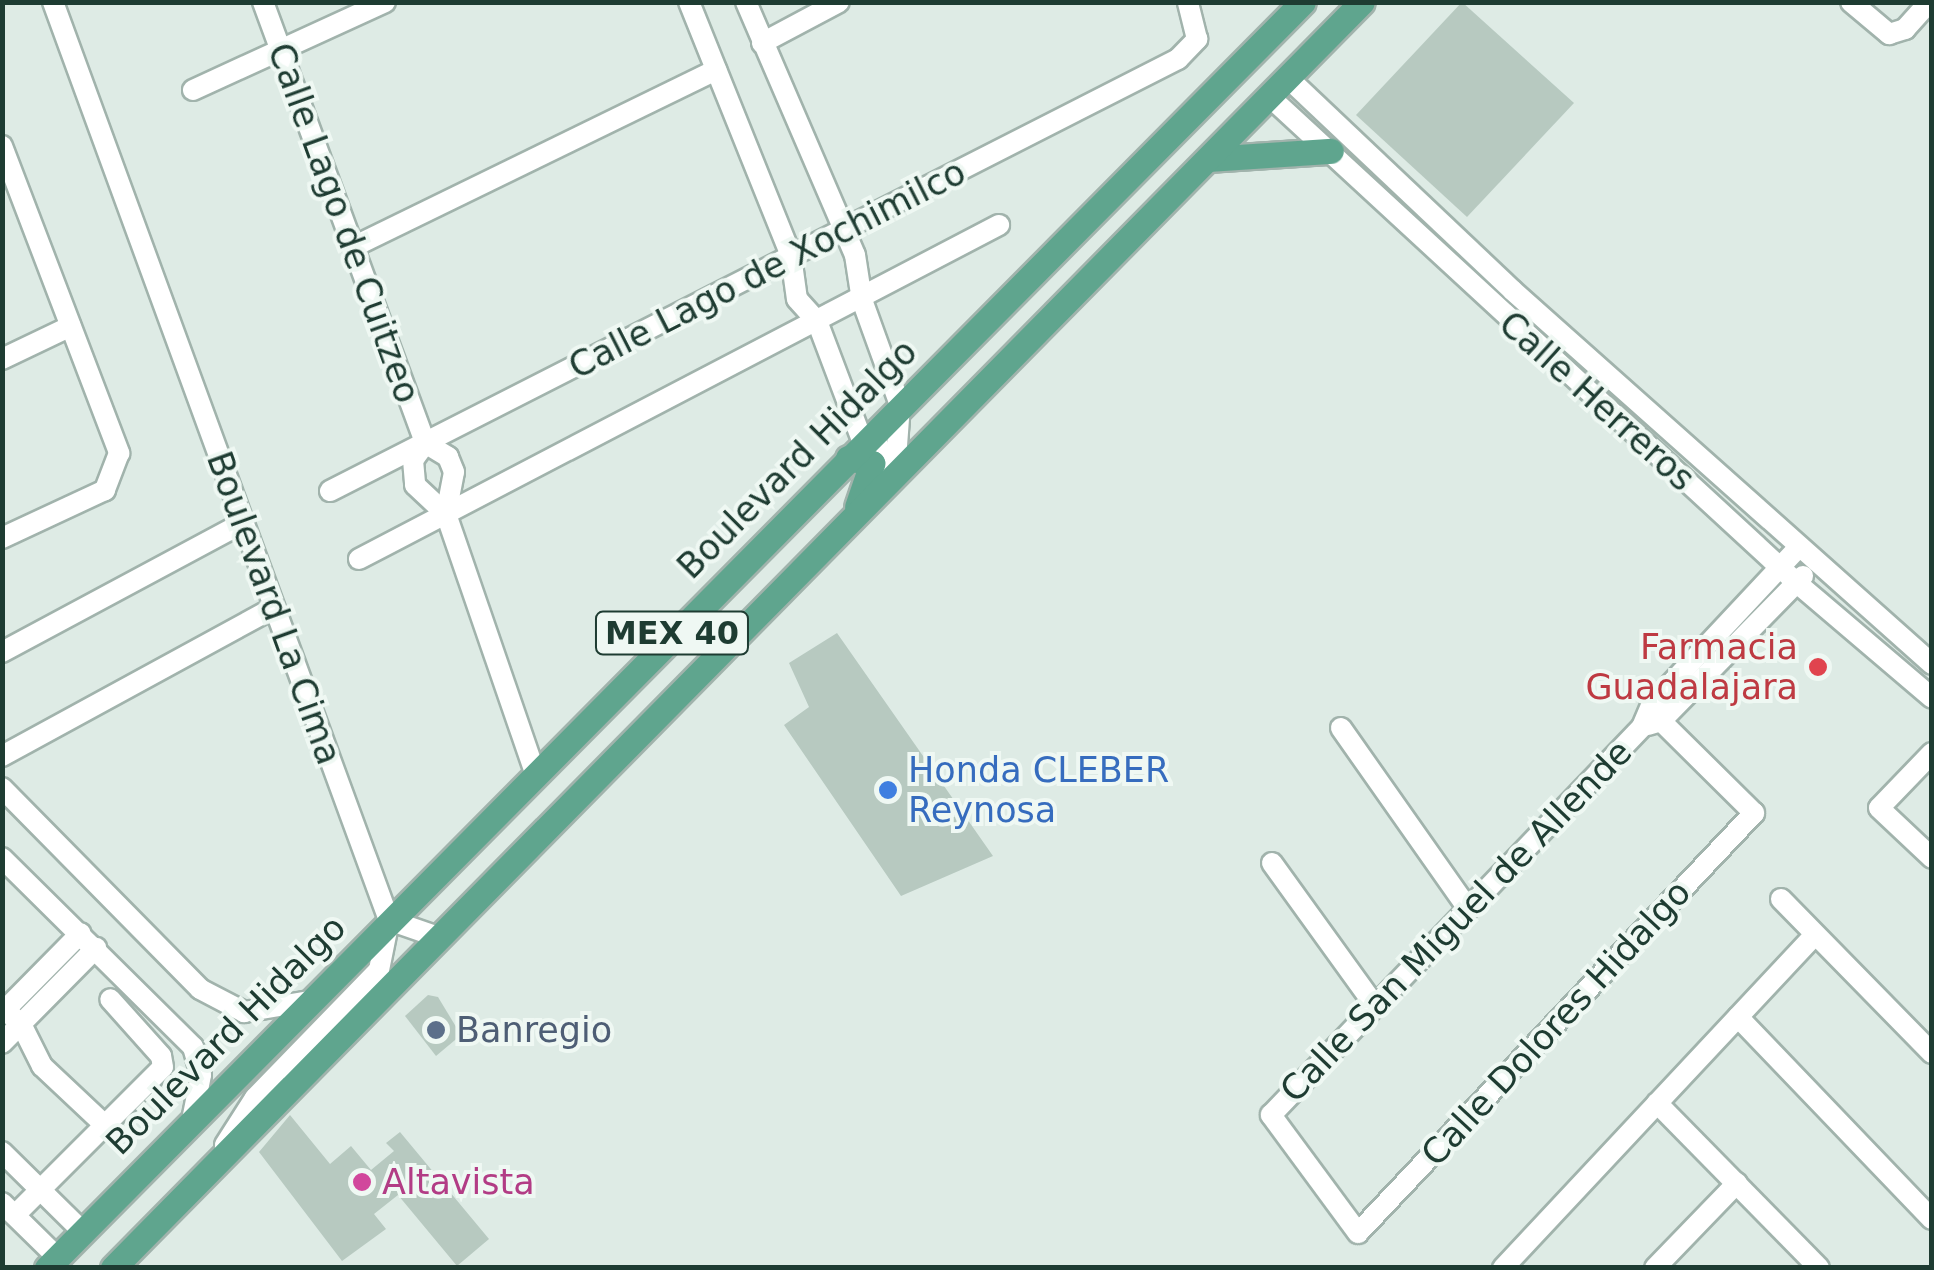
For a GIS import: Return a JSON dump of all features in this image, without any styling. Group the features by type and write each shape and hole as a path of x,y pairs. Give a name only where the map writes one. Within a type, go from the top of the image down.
{"main road":[{"name":"Boulevard Hidalgo","path":"52,1262 534,770 1304,2"},
{"name":"MEX 40","path":"113,1268 933,432 1209,160 1362,2"},
{"path":"1209,160 1331,151"},
{"path":"900,405 910,426 933,432"},
{"path":"855,451 872,463 856,512"}],"street":[{"name":"Boulevard La Cima","path":"53,2 389,920"},
{"name":"Calle Lago de Cuitzeo","path":"263,2 424,443"},
{"path":"193,90 282,54 384,2"},
{"path":"689,2 791,256 792,285 817,321 855,451 898,446 933,432"},
{"path":"746,2 840,231 860,268 862,300 900,405 898,446 856,512"},
{"path":"762,43 840,2"},
{"name":"Calle Lago de Xochimilco","path":"330,491 1178,59 1197,39 1198,23 1188,2"},
{"path":"1851,2 1880,30 1905,29 1929,2"},
{"path":"353,247 716,70"},
{"name":"Calle Herreros","path":"1288,78 1719,475 1932,664"},
{"name":"Calle Herreros","path":"1270,98 1779,568 1932,698"},
{"path":"2,146 120,453 114,477 105,490 2,538"},
{"name":"Calle Lago de Xochimilco","path":"359,558 862,300 999,224"},
{"path":"2,359 71,326"},
{"path":"446,514 454,472 448,457 424,443 414,460 415,485 446,514 534,770"},
{"path":"1700,495 1719,475"},
{"path":"2,652 243,524"},
{"path":"1728,638 1799,547"},
{"path":"1728,638 1816,563"},
{"path":"2,756 274,608"},
{"name":"Calle San Miguel de Allende","path":"1271,1115 1728,638"},
{"name":"Calle Dolores Hidalgo","path":"1271,1115 1358,1233 1754,813 1652,717"},
{"path":"1341,728 1468,908"},
{"path":"1932,753 1879,808 1932,858"},
{"path":"2,788 200,990 244,1012 309,1002"},
{"path":"2,858 193,1047 201,1075 192,1120"},
{"path":"1272,863 1375,1006"},
{"path":"1780,900 1932,1054"},
{"path":"212,1166 255,1098 379,970 389,920 438,937"},
{"path":"1503,1268 1815,935"},
{"path":"2,1043 8,1013 88,940"},
{"path":"52,1262 9,1209 40,1190 163,1067 110,1000"},
{"path":"8,1013 42,1066 107,1126"},
{"path":"1738,1017 1932,1219"},
{"path":"1658,1103 1819,1268"},
{"path":"2,1152 82,1231"},
{"path":"1656,1268 1737,1183"}],"building":[{"path":"1462,2 1574,103 1467,217 1356,115"},
{"name":"Honda CLEBER Reynosa","path":"837,633 993,856 901,896 784,725 809,707 789,663"},
{"name":"Banregio","path":"428,995 438,997 461,1035 436,1056 405,1016"},
{"name":"Altavista","path":"290,1115 330,1164 351,1146 371,1170 394,1151 386,1143 400,1132 489,1239 457,1266 398,1195 374,1214 386,1229 342,1261 259,1152"}],"place":[{"name":"Farmacia Guadalajara","path":"1818,667"},
{"name":"Honda CLEBER Reynosa","path":"888,790"},
{"name":"Banregio","path":"436,1030"},
{"name":"Altavista","path":"362,1182"}]}
